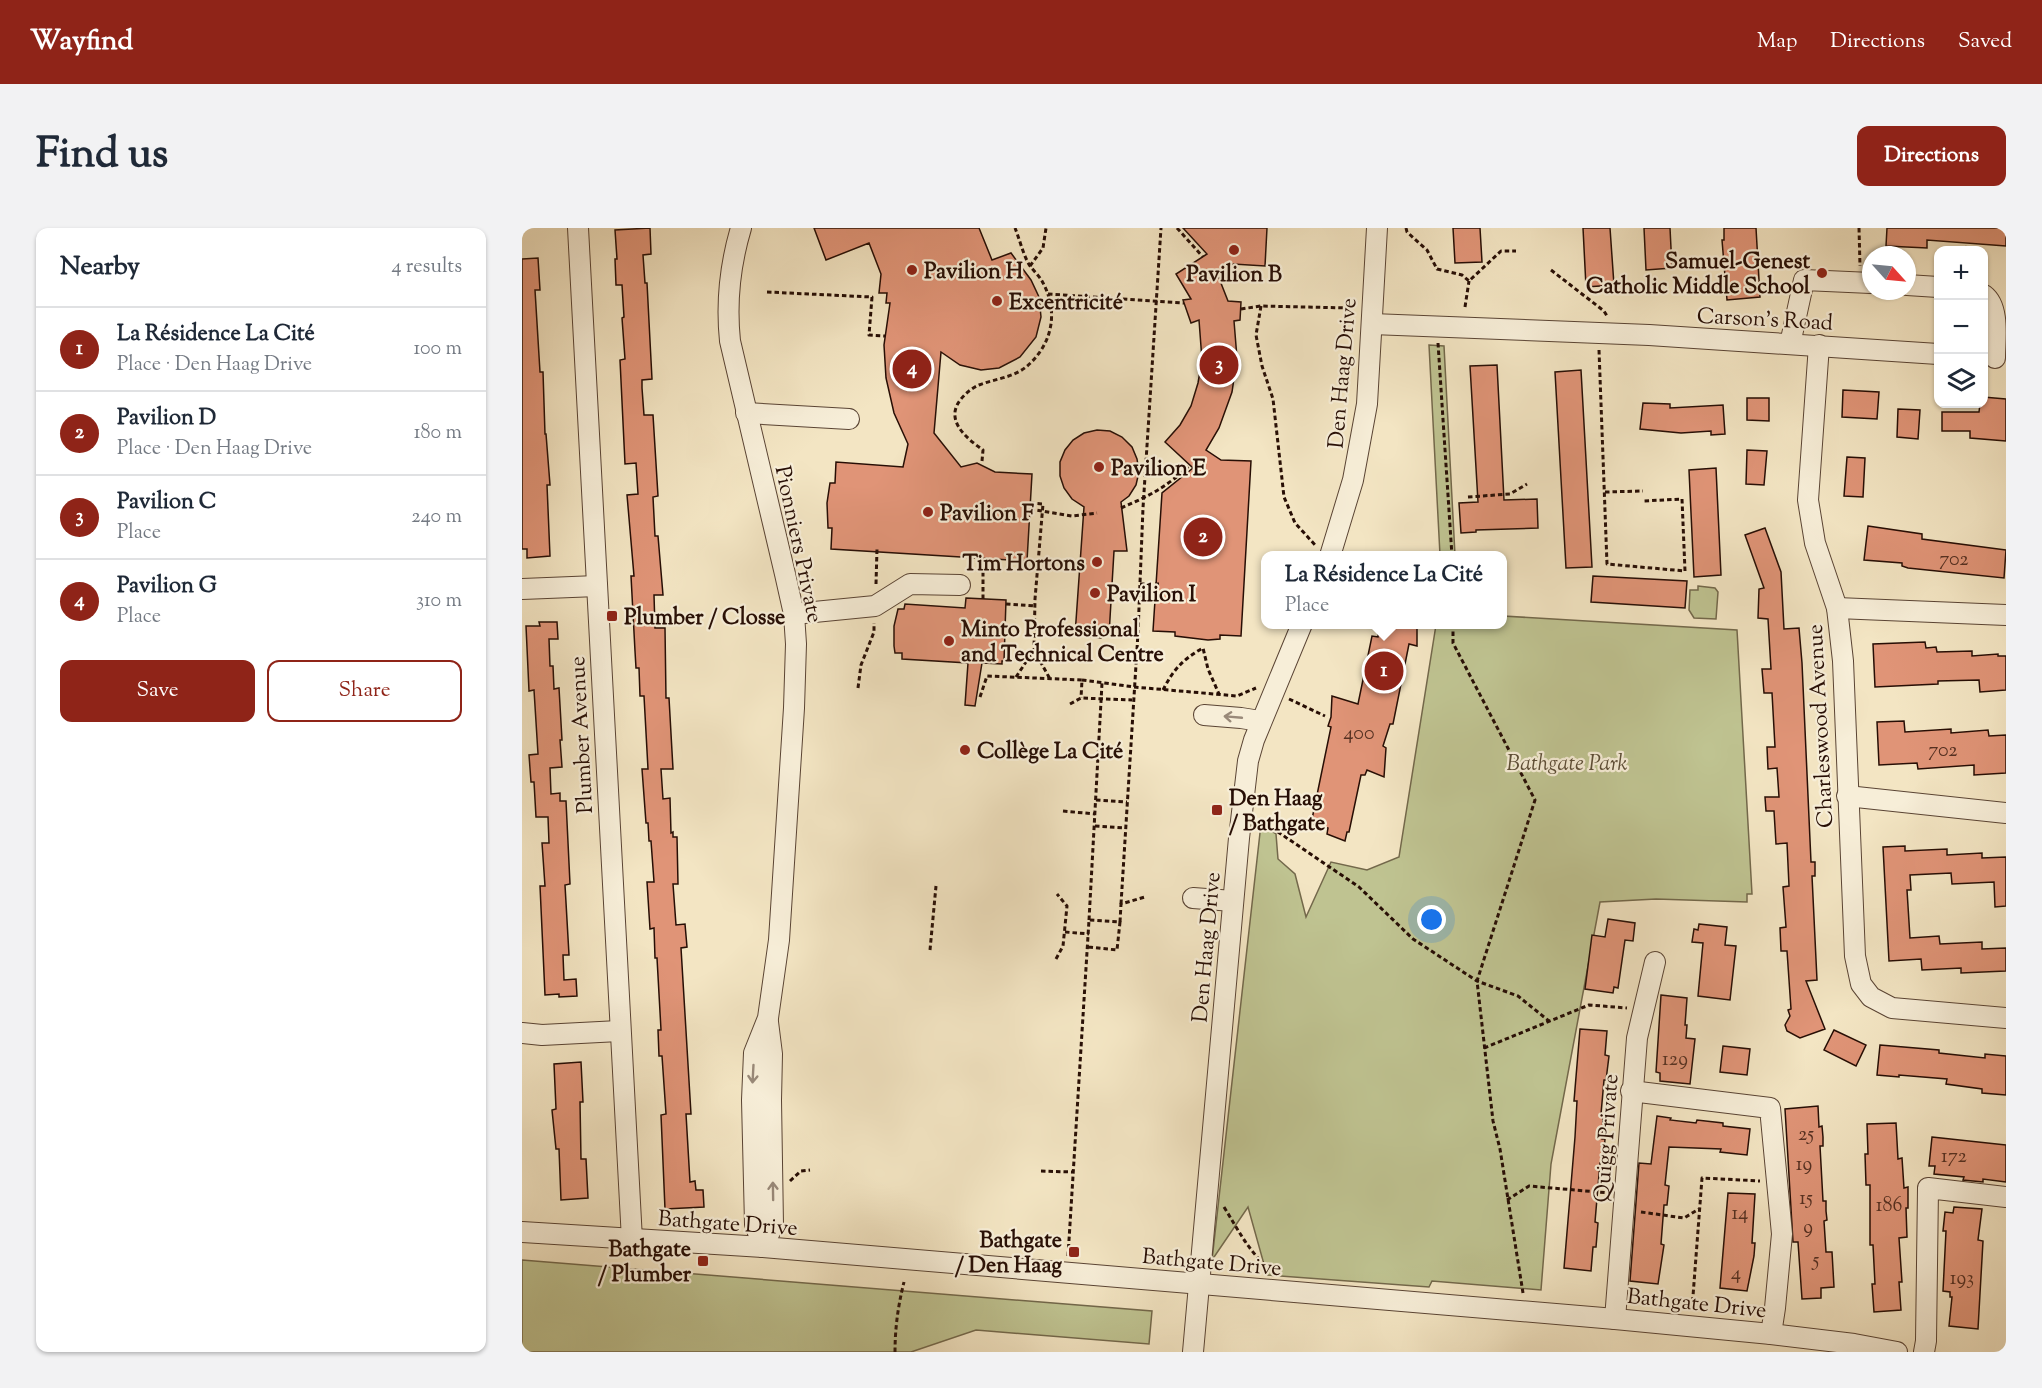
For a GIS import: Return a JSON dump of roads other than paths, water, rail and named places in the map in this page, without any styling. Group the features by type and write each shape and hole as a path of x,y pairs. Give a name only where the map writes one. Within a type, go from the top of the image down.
{"street":[{"name":"Plumber Avenue","path":"578,228 632,1240"},
{"name":"Pionniers Private","path":"741,228 732,265 728,318 729,341 794,614 795,668 779,940 768,1018 754,1053 752,1100 755,1224 763,1247"},
{"name":"Den Haag Drive","path":"1331,551 1351,489 1367,404 1377,228"},
{"path":"1790,344 1804,280 1862,283"},
{"path":"1916,286 1934,287"},
{"path":"1988,300 1994,311 1995,358"},
{"name":"Carson's Road","path":"1372,324 1603,324 1790,344 1934,354"},
{"name":"Charleswood Avenue","path":"1819,345 1808,500 1815,543 1837,608 1843,661 1855,956 1861,984 1871,997 1892,1008 2006,1018"},
{"path":"746,413 849,418"},
{"path":"794,614 875,606 910,584 960,585"},
{"path":"522,589 597,586"},
{"path":"1837,608 2006,615"},
{"name":"Den Haag Drive","path":"1193,1352 1233,900 1248,761 1260,722 1300,629"},
{"path":"1204,715 1260,722"},
{"path":"1847,796 2006,813"},
{"path":"1193,898 1233,900"},
{"name":"Quigg Private","path":"1615,1318 1631,1091 1637,1038 1655,962"},
{"path":"522,1034 620,1031"},
{"path":"1631,1091 1770,1108 1782,1234 1771,1334"},
{"path":"1924,1352 1928,1188 2006,1197"},
{"name":"Bathgate Drive","path":"522,1232 763,1247 1615,1318 1771,1334 1854,1348 1897,1352"}],"place":[{"name":"Pavilion B","path":"1234,250"},
{"name":"Pavilion H","path":"912,270"},
{"name":"Samuel-Genest Catholic Middle School","path":"1822,273"},
{"name":"Excentricité","path":"997,301"},
{"name":"Pavilion C","path":"1219,365"},
{"name":"Pavilion G","path":"912,369"},
{"name":"Pavilion E","path":"1099,467"},
{"name":"Pavilion F","path":"928,512"},
{"name":"Pavilion D","path":"1203,537"},
{"name":"Tim Hortons","path":"1097,562"},
{"name":"Pavilion I","path":"1095,593"},
{"name":"Plumber / Closse","path":"612,616"},
{"name":"Minto Professional and Technical Centre","path":"949,641"},
{"name":"La Résidence La Cité","path":"1384,671"},
{"name":"Collège La Cité","path":"965,750"},
{"name":"Den Haag / Bathgate","path":"1217,810"},
{"name":"Bathgate / Den Haag","path":"1074,1252"},
{"name":"Bathgate / Plumber","path":"703,1261"}],"park label":[{"name":"Bathgate Park","path":"1567,762"}]}
